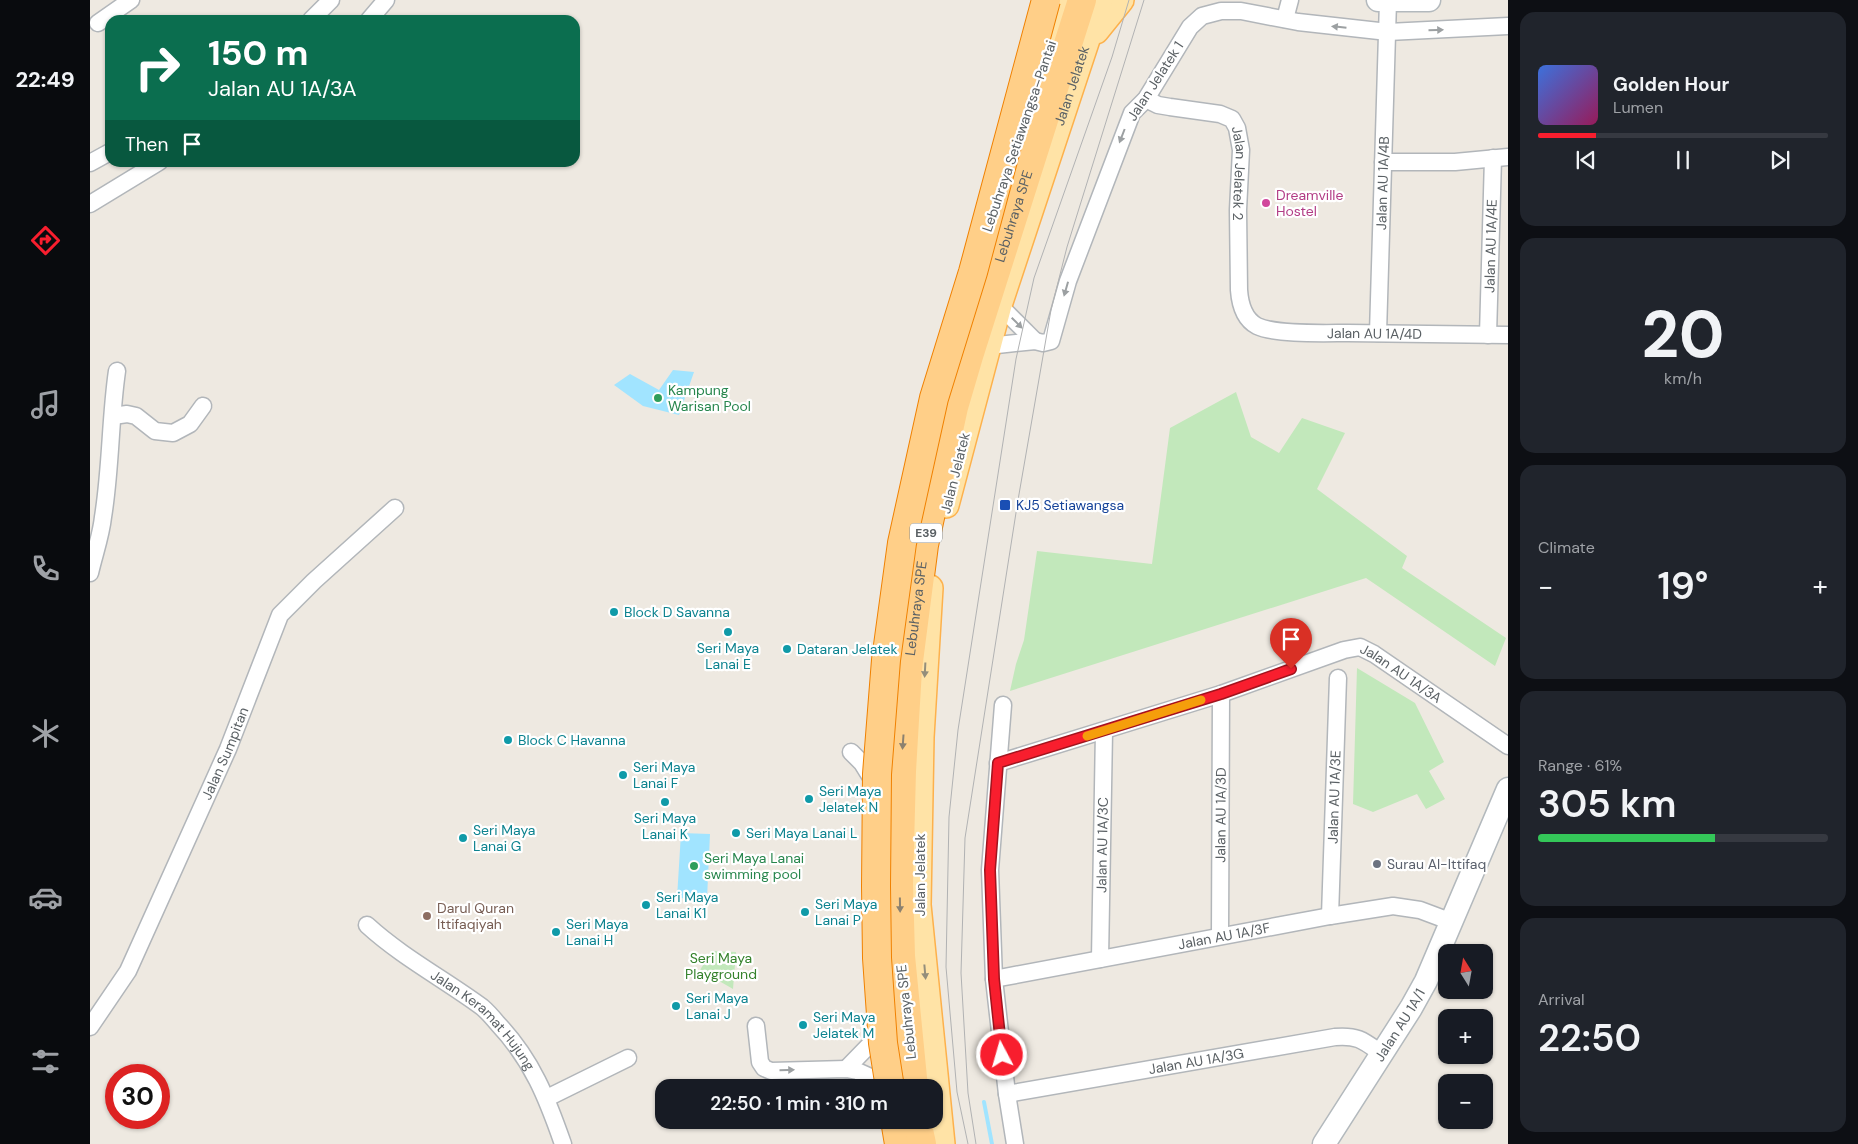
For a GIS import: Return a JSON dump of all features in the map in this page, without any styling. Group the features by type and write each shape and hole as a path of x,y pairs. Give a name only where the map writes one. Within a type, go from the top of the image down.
{"highway":[{"path":"973,272 1046,0"},
{"name":"Lebuhraya Setiawangsa–Pantai","path":"973,272 1011,169 1066,0"},
{"name":"Lebuhraya SPE","path":"913,1079 901,956 899,884 902,771 908,669 924,545 961,382 1082,0"},
{"name":"Lebuhraya SPE","path":"887,1079 878,967 876,886 877,774 886,660 902,542 918,465 934,398 973,272"},
{"path":"896,1129 898,1144"},
{"path":"920,1129 922,1144"}],"main road":[{"path":"887,1079 881,1033 878,964 876,862 879,742 882,701 914,479 947,321 982,211 1015,134 1066,0"},
{"name":"Jalan Jelatek","path":"942,1144 918,905 923,699 930,578 952,478 999,305 1100,0"},
{"path":"1085,45 1121,0"}],"street":[{"path":"109,15 131,0"},
{"path":"316,15 331,0"},
{"path":"373,15 386,0"},
{"path":"1285,19 1290,0"},
{"path":"1383,1 1429,0"},
{"name":"Jalan AU 1A/4B","path":"1378,333 1388,32 1383,1"},
{"name":"Jalan Jelatek 1","path":"988,346 1051,341 1068,282 1132,113 1146,99 1190,27 1202,16 1221,11 1241,11 1298,22 1388,32"},
{"path":"98,23 105,18"},
{"path":"1388,32 1508,26"},
{"name":"Jalan Jelatek 2","path":"1146,99 1170,107 1220,114 1232,119 1237,128 1241,150 1238,210 1239,290 1240,303 1246,316"},
{"path":"90,163 105,155"},
{"path":"1383,162 1455,162 1500,158"},
{"name":"Jalan AU 1A/4E","path":"1488,335 1500,158"},
{"path":"90,204 152,167"},
{"path":"999,305 1035,341"},
{"name":"Jalan AU 1A/4D","path":"1246,316 1257,325 1270,329 1308,333 1508,335"},
{"path":"90,573 103,518 113,416 113,396 117,370"},
{"path":"113,416 128,414 136,416 155,431 173,433 190,424 203,406"},
{"name":"Jalan Sumpitan","path":"90,1027 128,971 228,749 280,615 314,581 395,508"},
{"name":"Jalan AU 1A/3A","path":"998,763 1221,694 1344,650 1360,647 1374,654 1508,746"},
{"name":"Jalan AU 1A/3E","path":"1330,916 1338,678"},
{"name":"Jalan AU 1A/3D","path":"1220,936 1221,694"},
{"path":"1003,705 990,870 994,979 1007,1094 1015,1144"},
{"name":"Jalan AU 1A/3C","path":"1100,960 1104,731"},
{"name":"Jalan AU 1A/1","path":"1327,1141 1426,981 1508,788"},
{"name":"Jalan AU 1A/3F","path":"994,979 1220,936 1393,906 1420,910 1452,922"},
{"name":"Jalan Keramat Hujung","path":"367,925 385,941 484,1008 508,1035 524,1057 547,1098 563,1144"},
{"path":"756,1026 760,1062 764,1068 771,1070 841,1069 857,1071 874,1079"},
{"path":"841,1069 881,1033"},
{"name":"Jalan AU 1A/3G","path":"1007,1094 1335,1037 1351,1036 1382,1054"},
{"path":"547,1098 628,1058"}],"green space":[{"path":"1236,392 1251,437 1279,453 1302,418 1345,433 1317,489 1407,556 1402,568 1506,638 1495,666 1366,578 1010,691 1024,640 1037,551 1152,564 1170,428"},
{"path":"1357,668 1415,703 1444,762 1429,771 1445,799 1426,809 1417,794 1373,812 1353,804"},
{"name":"Seri Maya Playground","path":"712,951 736,952 733,989 700,970"}],"water":[{"name":"Kampung Warisan Pool","path":"673,370 694,372 679,415 643,406 614,385 630,374 659,390"},
{"name":"Seri Maya Lanai swimming pool","path":"681,833 710,834 707,899 677,898"}],"waterway":[{"path":"984,1102 992,1144"}],"tram line":[{"path":"968,1144 957,1092 946,967 949,817 958,730 1016,359 1034,278 1112,57 1129,0"},
{"path":"976,1144 968,1093 961,973 965,838 1018,500 1051,310 1067,247 1144,0"}],"slow traffic":[{"path":"1087,736 1201,700"}],"place":[{"name":"Dreamville Hostel","path":"1266,203"},
{"name":"Kampung Warisan Pool","path":"658,398"},
{"name":"KJ5 Setiawangsa","path":"1005,505"},
{"name":"Block D Savanna","path":"614,612"},
{"name":"Seri Maya Lanai E","path":"728,632"},
{"name":"Dataran Jelatek","path":"787,649"},
{"name":"Block C Havanna","path":"508,740"},
{"name":"Seri Maya Lanai F","path":"623,775"},
{"name":"Seri Maya Jelatek N","path":"809,799"},
{"name":"Seri Maya Lanai K","path":"665,802"},
{"name":"Seri Maya Lanai L","path":"736,833"},
{"name":"Seri Maya Lanai G","path":"463,838"},
{"name":"Surau Al-Ittifaq","path":"1377,864"},
{"name":"Seri Maya Lanai swimming pool","path":"694,866"},
{"name":"Seri Maya Lanai K1","path":"646,905"},
{"name":"Seri Maya Lanai P","path":"805,912"},
{"name":"Darul Quran Ittifaqiyah","path":"427,916"},
{"name":"Seri Maya Lanai H","path":"556,932"},
{"name":"Seri Maya Lanai J","path":"676,1006"},
{"name":"Seri Maya Jelatek M","path":"803,1025"}],"route":[{"path":"1002,1055 994,979 990,870 998,763 1221,694 1291,669"}]}
